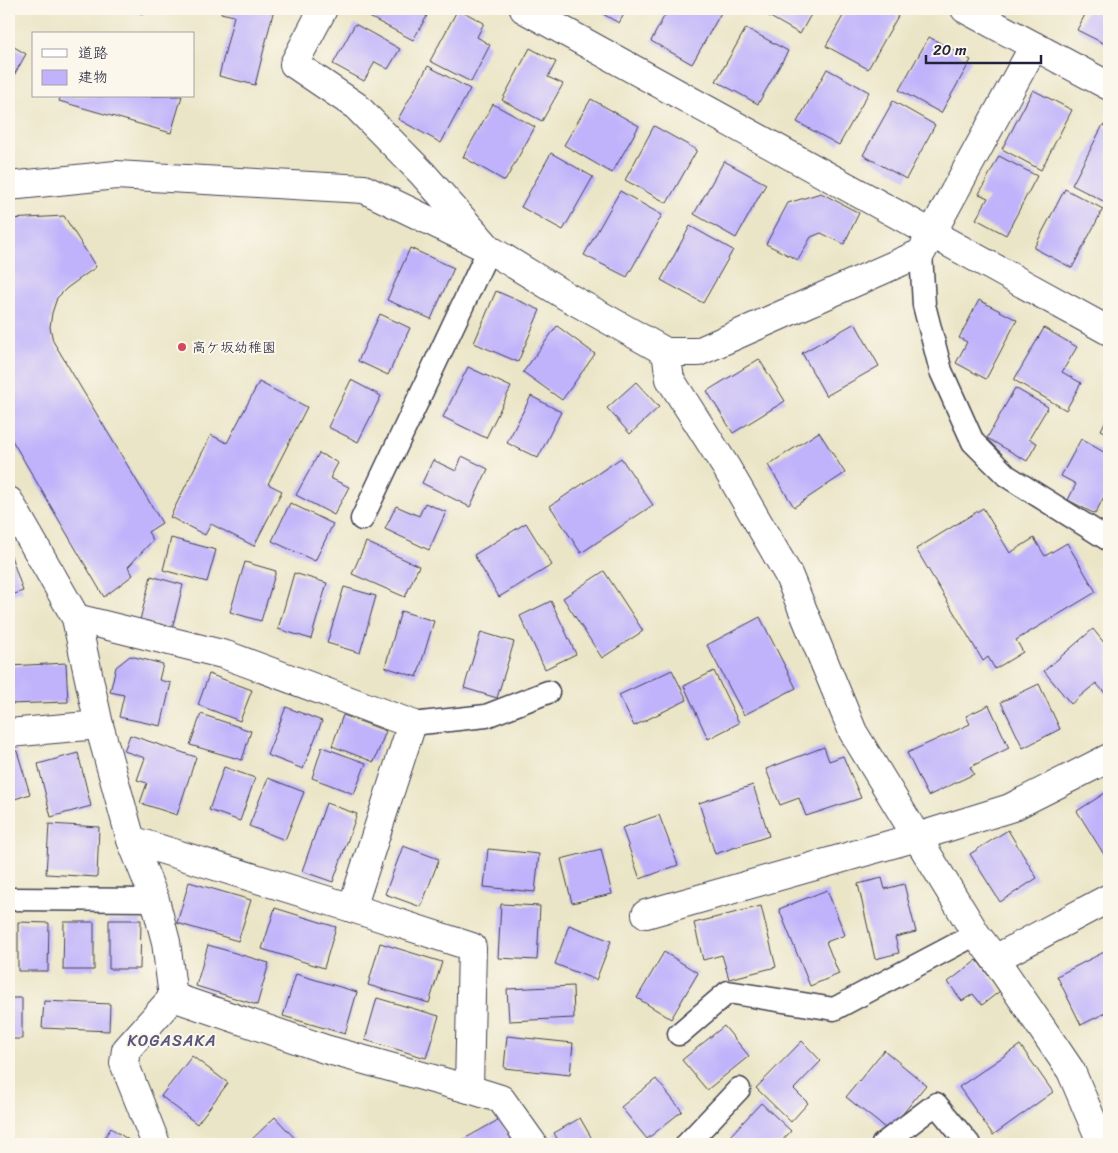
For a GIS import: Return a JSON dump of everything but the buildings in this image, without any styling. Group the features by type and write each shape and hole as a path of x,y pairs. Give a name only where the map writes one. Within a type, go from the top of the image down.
{"street":[{"path":"323,9 294,64 356,106 422,173 489,249"},
{"path":"524,9 926,243 1109,331"},
{"path":"966,9 1109,86"},
{"path":"9,186 116,175 364,189 489,249 566,296 666,352 698,352 926,243 1034,46"},
{"path":"666,352 670,379 726,467 788,574 853,732 976,934 996,958 1071,1070 1097,1133 1078,1144"},
{"path":"9,501 76,618 99,725 131,840 155,900 166,942 173,997 126,1050 124,1063 156,1144"},
{"path":"76,618 226,655 412,724 352,908"},
{"path":"9,732 99,725"},
{"path":"646,914 916,837 1010,808 1109,758"},
{"path":"131,840 472,947 469,1089"},
{"path":"996,958 1109,898"},
{"path":"173,997 325,1048 501,1098 533,1144"}],"lane":[{"path":"926,243 924,305 941,371 972,442 1007,476 1109,540"},
{"path":"362,519 489,249"},
{"path":"412,724 486,716 548,692"},
{"path":"9,899 155,900"},
{"path":"679,1034 728,992 834,1008 976,934"},
{"path":"687,1144 739,1088"},
{"path":"884,1144 936,1104 969,1144"}],"place":[{"name":"高ケ坂幼稚園","path":"182,347"}],"district":[{"name":"KOGASAKA","path":"172,1040"}]}
